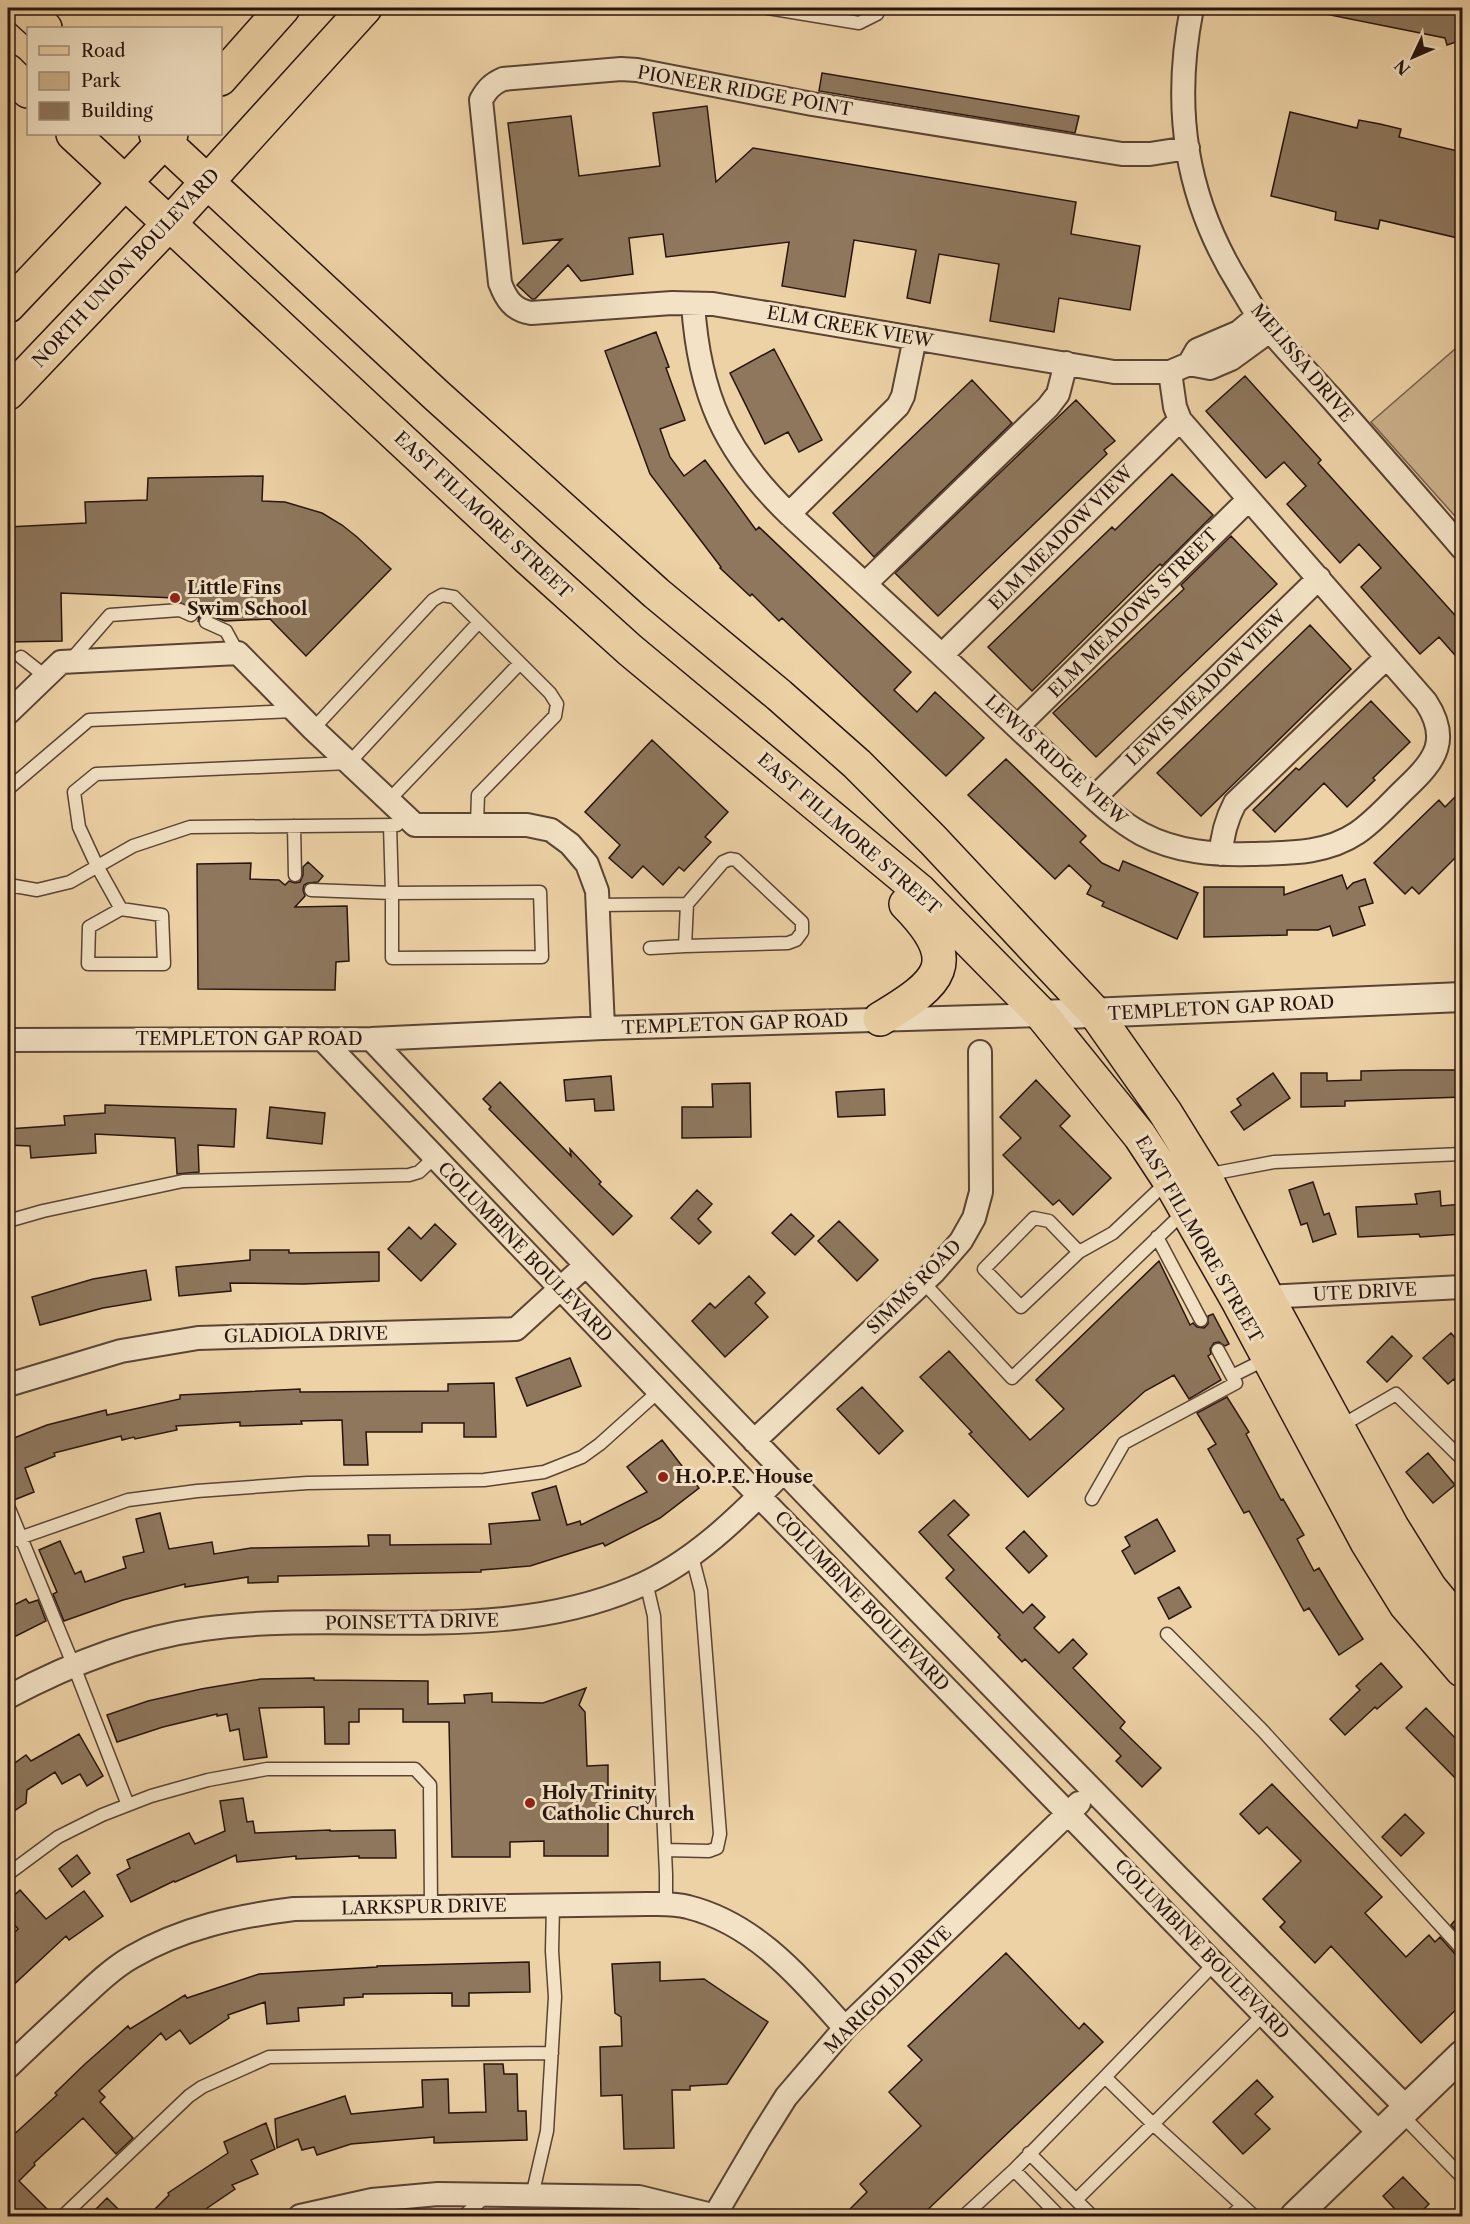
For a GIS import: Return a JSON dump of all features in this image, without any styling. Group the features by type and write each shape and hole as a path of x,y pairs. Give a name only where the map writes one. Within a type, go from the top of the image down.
{"main road":[{"path":"23,8 44,27"},
{"path":"222,78 283,8"},
{"name":"NORTH UNION BOULEVARD","path":"8,393 169,224 365,8"},
{"path":"8,71 27,90"},
{"name":"EAST FILLMORE STREET","path":"74,135 528,558 630,650 920,891 1042,1015 1140,1136 1186,1210 1367,1542 1406,1605 1462,1670"},
{"path":"8,306 125,182 164,136"},
{"name":"EAST FILLMORE STREET","path":"164,136 207,183 435,394 656,593 779,695 857,764 941,848 1096,1014 1165,1112 1204,1175 1267,1297 1405,1548 1430,1588 1462,1627"},
{"path":"836,819 878,876 920,918 937,945 939,959 932,982 913,999 880,1019"}],"street":[{"name":"MELISSA DRIVE","path":"1192,8 1186,36 1182,79 1184,123 1191,175 1205,220 1223,259 1264,323 1462,548"},
{"name":"PIONEER RIDGE POINT","path":"511,304 504,296 500,283 481,100 493,83 503,79 621,69 637,70 812,104 1122,154 1150,154 1188,148"},
{"name":"ELM CREEK VIEW","path":"511,304 521,311 531,313 672,303 712,304 1114,372 1210,368 1231,359 1264,323"},
{"name":"LEWIS RIDGE VIEW","path":"693,304 695,342 703,380 715,414 749,471 789,514 1094,798 1117,818 1165,844 1221,855 1317,850 1341,842 1358,833 1424,771 1438,745 1435,716 1426,702 1180,420 1175,407 1179,368"},
{"path":"789,514 898,406 903,396 915,338"},
{"path":"865,584 1048,407 1058,394 1066,363"},
{"name":"ELM MEADOW VIEW","path":"942,655 1180,420"},
{"name":"ELM MEADOWS STREET","path":"1017,727 1249,499"},
{"name":"LEWIS MEADOW VIEW","path":"1094,798 1318,578"},
{"path":"8,713 61,662 238,653 313,729 415,825 527,825 551,830 570,844 587,864 597,891 603,1028"},
{"path":"1221,855 1225,828 1235,803 1387,657"},
{"name":"TEMPLETON GAP ROAD","path":"8,1040 371,1039 603,1028 1096,1014 1462,997"},
{"name":"COLUMBINE BOULEVARD","path":"371,1039 783,1472 1404,2111"},
{"name":"COLUMBINE BOULEVARD","path":"323,1040 759,1496 1380,2134"},
{"name":"SIMMS ROAD","path":"754,1441 923,1282 961,1241 974,1218 981,1192 980,1052"},
{"name":"GLADIOLA DRIVE","path":"8,1385 121,1351 198,1338 516,1329 586,1265"},
{"name":"UTE DRIVE","path":"1267,1297 1462,1287"},
{"name":"POINSETTA DRIVE","path":"8,1697 73,1664 159,1638 213,1628 269,1624 509,1620 598,1601 646,1582 690,1555 759,1496 783,1472"},
{"name":"MARIGOLD DRIVE","path":"715,2216 786,2097 845,2028 1092,1790"},
{"name":"LARKSPUR DRIVE","path":"8,2067 93,1986 130,1958 175,1935 242,1916 294,1909 553,1905 687,1906 724,1919 760,1941 794,1972 845,2028"},
{"path":"1295,2217 1462,2055"},
{"path":"300,2217 372,2200 438,2194 639,2197 715,2216"}],"lane":[{"path":"768,8 859,23 877,14 880,8"},
{"path":"313,729 433,600 442,595 454,597 550,693 557,704 555,716 478,795 477,824"},
{"path":"69,662 110,615 180,610 191,615"},
{"path":"206,622 226,631 238,653"},
{"path":"121,909 79,827 74,792 96,774 349,763 479,622"},
{"path":"21,657 45,676"},
{"path":"389,800 520,663"},
{"path":"8,789 89,720 296,711"},
{"path":"311,890 392,893 540,892 542,957 392,958 392,893 390,825"},
{"path":"8,886 37,890 70,882 133,846 190,827 415,825"},
{"path":"294,826 295,875"},
{"path":"650,948 788,943 796,940 802,932 802,922 736,860 730,859 723,862 687,904 685,946"},
{"path":"598,905 687,904"},
{"path":"121,909 162,915 164,964 88,964 88,927 121,909"},
{"path":"1204,1175 1274,1162 1462,1154"},
{"path":"8,1221 43,1211 183,1181 409,1175 419,1172 435,1157"},
{"path":"1079,1252 1049,1221 1034,1218 984,1269 1021,1307 1079,1252 1113,1233 1168,1180"},
{"path":"923,1282 1012,1378 1186,1210"},
{"path":"1157,1237 1201,1320"},
{"path":"1092,1499 1124,1443 1236,1383 1218,1350"},
{"path":"1232,1376 1268,1358"},
{"path":"8,1542 128,1500 197,1491 307,1483 484,1480 544,1472 582,1457 658,1391"},
{"path":"1338,1427 1396,1394 1462,1459"},
{"path":"8,1506 128,1805"},
{"path":"665,1850 709,1851 717,1848 720,1834 700,1591 690,1555"},
{"path":"646,1582 654,1616 666,1905"},
{"path":"1167,1634 1262,1730 1462,1948"},
{"path":"8,1874 58,1837 102,1815 151,1796 207,1780 267,1769 415,1769 430,1785 431,1907"},
{"path":"532,2196 547,2131 555,1997 552,1952 553,1905"},
{"path":"964,2217 1014,2170 1215,1963"},
{"path":"1077,2200 1264,2014"},
{"path":"63,2217 189,2096 202,2087 269,2056 552,2053"},
{"path":"1105,2077 1254,2217"},
{"path":"1404,2111 1462,2177"},
{"path":"1029,2153 1092,2217"},
{"path":"1014,2170 1059,2217"},
{"path":"464,2217 487,2195"},
{"path":"1231,2217 1242,2206"}],"green space":[{"path":"1462,343 1462,524 1371,422"}],"building":[{"path":"1331,8 1462,8 1462,40 1447,45 1445,38 1330,15"},
{"path":"822,73 1079,116 1075,133 819,91"},
{"path":"707,106 716,182 753,148 1076,202 1071,234 1140,246 1130,310 1059,298 1054,332 990,321 999,264 939,254 930,303 907,298 916,250 854,240 845,297 782,286 789,242 666,257 663,234 629,238 633,274 581,281 568,265 535,299 532,299 517,285 562,239 523,244 508,123 571,116 579,176 660,166 653,113"},
{"path":"1290,112 1357,128 1359,120 1380,124 1401,129 1399,137 1462,152 1462,219 1458,238 1380,220 1378,229 1335,220 1336,212 1271,196"},
{"path":"656,332 685,420 660,429 670,457 684,476 705,460 756,530 759,527 911,672 894,690 917,712 935,692 984,738 946,776 782,618 779,621 752,594 750,596 720,568 650,474 605,351"},
{"path":"774,349 822,440 799,452 788,432 765,444 730,373"},
{"path":"1245,376 1321,460 1318,463 1462,623 1462,663 1439,637 1420,654 1361,587 1381,568 1359,544 1340,563 1287,504 1306,486 1284,462 1266,478 1206,411"},
{"path":"972,380 1012,423 874,557 833,513"},
{"path":"1076,400 1115,441 1104,450 1107,454 938,616 895,573"},
{"path":"1172,474 1213,515 1162,566 1160,564 1032,691 988,647 1112,527 1115,530"},
{"path":"263,476 262,501 285,502 322,513 357,537 391,569 306,656 270,619 225,621 206,614 201,616 198,622 197,610 178,602 175,598 61,593 62,641 8,642 8,527 86,523 85,502 147,500 148,478"},
{"path":"1231,536 1277,584 1096,757 1053,713 1184,589 1181,585"},
{"path":"1310,625 1351,669 1201,816 1157,773"},
{"path":"1371,701 1410,742 1347,807 1324,783 1275,832 1253,810 1296,768 1299,770"},
{"path":"652,740 728,812 705,837 711,842 684,871 679,867 663,885 643,866 632,878 609,858 620,845 585,812"},
{"path":"1006,759 1086,836 1080,842 1102,863 1119,871 1123,861 1198,893 1177,939 1102,906 1104,902 1087,894 1091,886 1069,865 1055,879 968,795"},
{"path":"1462,790 1462,851 1419,894 1412,887 1405,894 1374,863 1439,800 1445,807"},
{"path":"308,862 323,876 318,882 304,885 305,896 295,907 347,906 349,961 336,962 335,990 198,989 197,864 251,863 250,879 279,880 285,885 289,881 300,882 303,867"},
{"path":"1342,875 1347,889 1353,883 1365,879 1373,903 1359,907 1365,925 1333,936 1330,926 1318,930 1287,930 1287,935 1204,937 1204,887 1284,887 1284,895"},
{"path":"1462,1070 1462,1097 1345,1101 1345,1106 1301,1107 1301,1073 1327,1073 1327,1081 1361,1080 1361,1071"},
{"path":"1273,1073 1290,1098 1244,1130 1231,1112 1241,1105 1237,1099"},
{"path":"611,1076 614,1110 595,1111 594,1099 566,1101 564,1080"},
{"path":"1036,1080 1070,1116 1060,1126 1111,1178 1073,1215 1059,1200 1053,1205 1003,1155 1021,1138 1000,1117"},
{"path":"500,1082 571,1156 570,1149 601,1182 599,1184 632,1216 613,1235 489,1109 491,1107 483,1099"},
{"path":"750,1083 751,1137 682,1138 682,1107 713,1107 712,1084"},
{"path":"884,1089 885,1115 838,1117 836,1092"},
{"path":"105,1105 236,1109 234,1147 198,1145 199,1172 177,1174 175,1138 95,1134 96,1153 31,1158 30,1146 8,1145 8,1129 65,1125 64,1116 105,1113"},
{"path":"270,1107 325,1113 322,1144 267,1138"},
{"path":"1313,1182 1324,1215 1329,1213 1336,1234 1313,1242 1307,1223 1301,1225 1289,1190"},
{"path":"697,1190 712,1204 698,1219 711,1232 699,1244 671,1218"},
{"path":"1440,1191 1441,1206 1462,1204 1462,1234 1358,1237 1356,1207 1417,1204 1415,1194"},
{"path":"791,1214 814,1236 795,1255 772,1233"},
{"path":"839,1221 878,1260 857,1281 818,1241"},
{"path":"435,1224 456,1244 421,1281 388,1249 409,1227 421,1239"},
{"path":"250,1250 289,1250 289,1253 379,1252 379,1281 303,1284 230,1283 231,1291 179,1296 176,1267 250,1260"},
{"path":"1159,1261 1190,1325 1193,1323 1197,1327 1204,1328 1208,1324 1208,1316 1213,1314 1229,1344 1225,1346 1219,1342 1214,1343 1210,1349 1211,1354 1208,1356 1221,1380 1189,1399 1174,1375 1145,1391 1028,1497 969,1434 972,1432 920,1377 949,1351 1030,1440 1064,1409 1036,1380"},
{"path":"146,1270 151,1300 103,1308 40,1325 32,1297 93,1279"},
{"path":"749,1276 765,1293 755,1303 768,1317 725,1357 692,1321 710,1303 715,1308"},
{"path":"1451,1333 1462,1346 1462,1389 1454,1379 1448,1384 1423,1358"},
{"path":"1392,1336 1412,1356 1387,1382 1367,1362"},
{"path":"570,1358 581,1386 527,1406 516,1378"},
{"path":"494,1383 496,1437 464,1437 464,1423 422,1423 422,1432 366,1432 368,1465 344,1465 342,1420 240,1426 240,1422 176,1426 177,1430 135,1439 134,1437 122,1440 121,1436 54,1453 55,1456 25,1468 34,1492 14,1500 8,1483 8,1426 14,1438 47,1425 106,1410 107,1415 180,1399 180,1395 300,1389 300,1392 448,1391 448,1384"},
{"path":"862,1387 903,1431 879,1454 837,1409"},
{"path":"1227,1397 1249,1432 1246,1434 1281,1500 1283,1499 1304,1535 1297,1539 1314,1571 1319,1568 1363,1639 1339,1655 1309,1608 1304,1611 1249,1511 1244,1513 1208,1449 1216,1444 1197,1413"},
{"path":"662,1440 699,1488 660,1518 605,1546 603,1543 530,1566 481,1570 481,1572 278,1576 278,1582 248,1583 248,1577 185,1587 185,1584 123,1600 64,1621 53,1594 57,1592 39,1550 60,1541 75,1574 81,1571 85,1582 126,1568 123,1557 144,1552 136,1519 160,1513 169,1549 212,1542 214,1554 251,1548 369,1546 368,1535 390,1535 390,1545 491,1544 489,1524 540,1520 532,1493 556,1486 567,1525 580,1521 581,1525 647,1492 627,1467"},
{"path":"1428,1453 1455,1485 1433,1503 1406,1472"},
{"path":"954,1500 969,1515 948,1535 1023,1613 1032,1604 1045,1617 1034,1628 1059,1653 1073,1639 1087,1654 1073,1668 1125,1722 1120,1728 1161,1768 1142,1787 1116,1761 1121,1756 1025,1659 1022,1662 998,1637 1000,1635 946,1578 954,1570 919,1532"},
{"path":"1157,1519 1175,1551 1135,1574 1122,1551 1130,1546 1125,1537"},
{"path":"1024,1531 1047,1556 1029,1573 1006,1548"},
{"path":"1179,1587 1191,1607 1169,1619 1158,1598"},
{"path":"26,1599 29,1603 38,1600 46,1621 8,1640 8,1608"},
{"path":"1381,1663 1402,1687 1377,1709 1375,1707 1345,1735 1330,1719 1360,1690 1356,1686"},
{"name":"Holy Trinity Catholic Church","path":"314,1678 314,1680 428,1681 428,1704 465,1703 464,1695 492,1693 492,1702 543,1703 586,1688 579,1705 585,1712 587,1766 608,1765 608,1856 544,1856 544,1841 510,1842 510,1857 452,1857 449,1722 403,1722 403,1709 359,1709 359,1722 349,1722 349,1744 325,1744 324,1707 259,1708 267,1757 244,1760 239,1729 230,1731 227,1714 217,1716 217,1714 163,1727 117,1742 107,1715 148,1701 201,1689 261,1679"},
{"path":"1426,1708 1462,1745 1462,1785 1406,1728"},
{"path":"79,1734 103,1776 87,1786 80,1774 62,1784 55,1772 27,1790 26,1803 8,1815 8,1768 26,1755 31,1761"},
{"path":"1272,1784 1382,1897 1365,1913 1406,1957 1429,1935 1435,1942 1440,1937 1456,1955 1462,1957 1462,2004 1421,2043 1331,1946 1315,1963 1280,1927 1285,1922 1263,1899 1301,1861 1267,1827 1259,1834 1240,1814"},
{"path":"243,1798 247,1822 253,1821 255,1833 395,1830 396,1858 359,1858 359,1856 296,1859 296,1856 237,1862 236,1855 131,1902 117,1875 130,1868 127,1860 189,1833 195,1844 225,1831 220,1801"},
{"path":"1405,1814 1424,1833 1401,1856 1382,1837"},
{"path":"77,1855 90,1873 72,1887 59,1869"},
{"path":"20,1890 46,1919 84,1891 103,1916 69,1940 66,1936 8,1990 8,1939 18,1929 8,1917 8,1901"},
{"path":"1462,1912 1462,1937 1451,1925"},
{"path":"1006,1953 1079,2029 1084,2023 1103,2042 920,2217 842,2217 867,2192 860,2184 921,2126 889,2092 922,2060 908,2046"},
{"path":"529,1962 530,1992 469,1993 469,2006 452,2006 452,1993 363,1994 363,1997 344,1998 344,2005 298,2008 299,2021 267,2024 265,2002 228,2015 229,2018 190,2044 180,2030 166,2040 161,2033 99,2091 105,2097 100,2102 133,2138 116,2154 83,2118 34,2163 35,2165 19,2181 55,2217 21,2217 8,2203 8,2140 57,2095 55,2093 85,2064 128,2026 130,2029 185,1995 187,1998 259,1974 377,1966"},
{"path":"660,1962 660,1981 704,1979 768,2022 727,2084 690,2086 690,2090 672,2090 674,2148 624,2149 622,2095 601,2096 600,2047 622,2046 621,2017 615,2013 612,1964"},
{"path":"484,2064 503,2064 504,2074 517,2074 518,2111 526,2111 527,2140 434,2143 434,2137 351,2144 317,2155 314,2147 302,2150 298,2139 277,2148 275,2119 345,2096 351,2114 423,2107 422,2080 448,2079 449,2113 486,2112"},
{"path":"1257,2080 1273,2097 1255,2114 1270,2129 1243,2154 1213,2122"},
{"path":"266,2123 275,2149 251,2160 258,2174 232,2185 235,2189 194,2217 147,2217 169,2195 168,2193 228,2153 224,2142"},
{"path":"1403,2177 1429,2204 1416,2217 1402,2217 1383,2196"},
{"path":"107,2198 126,2217 88,2217"}],"place":[{"name":"Little Fins Swim School","path":"175,598"},
{"name":"H.O.P.E. House","path":"663,1477"},
{"name":"Holy Trinity Catholic Church","path":"530,1803"}]}
